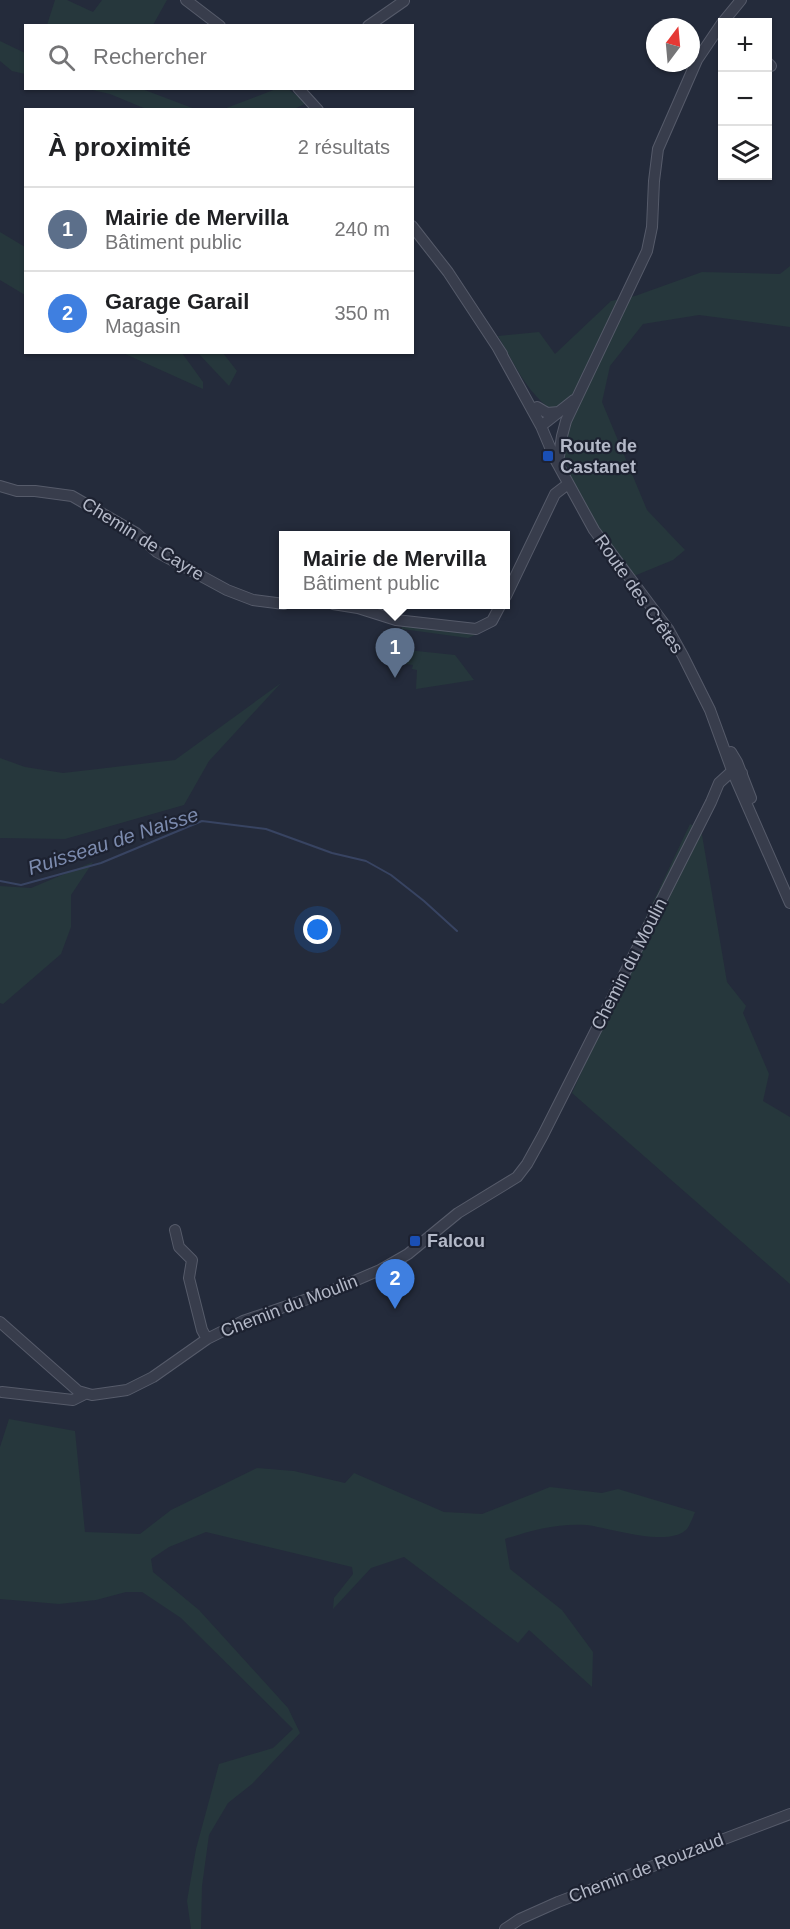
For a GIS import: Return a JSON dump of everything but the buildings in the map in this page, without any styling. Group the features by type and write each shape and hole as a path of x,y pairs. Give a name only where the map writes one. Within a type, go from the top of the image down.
{"street":[{"path":"186,0 217,24"},
{"path":"727,18 741,0"},
{"path":"371,24 404,1"},
{"path":"544,425 558,425 579,396 647,251 652,227 656,157 665,129 697,60 718,31"},
{"path":"304,90 317,108"},
{"name":"Route des Crêtes","path":"414,229 448,272 498,348 544,425 559,456 568,484"},
{"name":"Route des Crêtes","path":"498,348 537,407 568,484 594,530 668,629 683,656 722,739 790,903"},
{"path":"537,407 547,413 563,417"},
{"path":"559,456 563,417"},
{"path":"510,587 552,498 558,490 568,484"},
{"name":"Chemin de Cayre","path":"0,486 18,491 72,496 136,533 157,552 227,590 253,600 279,603"},
{"path":"361,609 396,620 464,629 481,628 492,621 498,609"},
{"name":"Chemin du Moulin","path":"2,1392 73,1400 85,1394 103,1395 127,1390 153,1377 207,1339 243,1320 331,1291 380,1270 408,1254 458,1213 517,1176 527,1164 543,1135 719,783 725,776 737,776"},
{"path":"175,1230 179,1247 192,1260 189,1278 202,1330 207,1339"},
{"path":"0,1322 69,1384 85,1394"},
{"name":"Chemin de Rouzaud","path":"505,1929 520,1919 558,1902 790,1814"}],"shaded area":[{"path":"55,0 67,0 93,12 102,0 167,0 154,24 47,24"},
{"path":"0,41 24,53 24,74 12,71 0,61"},
{"path":"92,90 145,90 192,108 144,108 110,94"},
{"path":"273,90 289,90 307,103 296,108 226,108"},
{"path":"0,232 24,246 24,294 0,280"},
{"path":"790,266 790,327 699,315 643,324 610,366 602,402 647,510 685,550 673,560 634,576 590,515 576,489 563,455 581,384 563,403 549,408 526,384 498,336 539,332 555,354 611,301 635,296 702,272 780,274"},
{"path":"125,354 183,354 203,382 203,389"},
{"path":"199,354 224,354 237,371 229,386"},
{"path":"401,625 475,635 468,638 402,629"},
{"path":"407,650 455,655 474,680 416,689 417,670 412,669 413,665 405,664"},
{"path":"281,683 209,761 184,805 65,839 0,838 0,758 25,767 63,773 175,760"},
{"path":"690,824 701,829 727,982 746,1006 743,1013 769,1074 763,1101 790,1117 790,1284 572,1093 613,1003 609,995"},
{"path":"93,862 71,895 71,927 61,954 3,1004 0,1003 0,886 31,888"},
{"path":"9,1419 75,1431 85,1532 140,1534 171,1510 257,1468 294,1471 345,1483 354,1473 444,1512 482,1514 550,1487 602,1493 618,1489 695,1512 687,1529 667,1537 639,1535 587,1525 566,1525 505,1539 510,1569 562,1610 593,1652 592,1687 529,1630 518,1643 404,1557 371,1568 333,1609 334,1598 353,1574 352,1567 206,1532 169,1547 151,1559 153,1572 199,1610 288,1708 300,1733 252,1784 228,1803 209,1835 202,1886 201,1929 191,1929 187,1901 196,1849 219,1764 273,1748 293,1729 181,1618 142,1592 126,1592 96,1600 59,1604 0,1599 0,1447"}],"waterway":[{"name":"Ruisseau de Naisse","path":"0,881 21,885 101,863 202,821 266,829 332,853 366,861 391,875 457,931"}],"place":[{"name":"Route de Castanet","path":"548,456"},
{"name":"Mairie de Mervilla","path":"395,678"},
{"name":"Falcou","path":"415,1241"},
{"name":"Garage Garail","path":"395,1309"}]}
